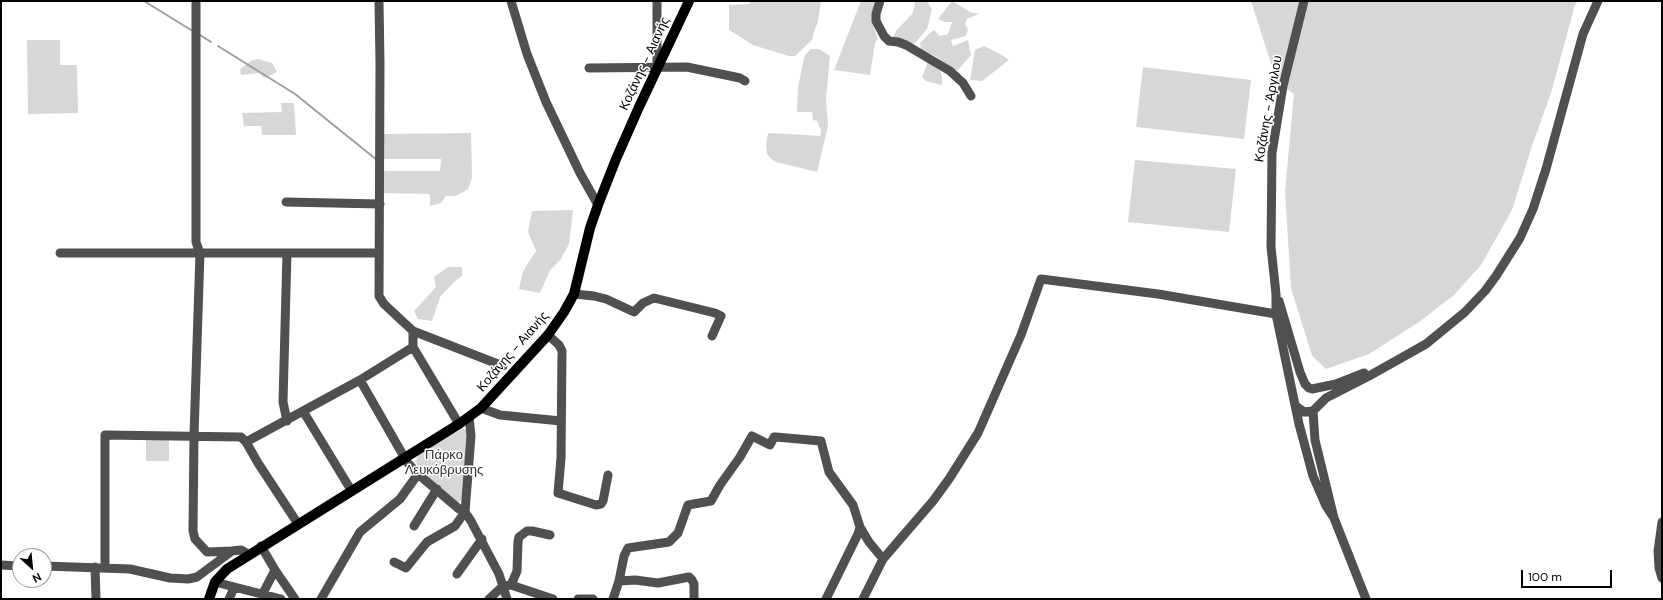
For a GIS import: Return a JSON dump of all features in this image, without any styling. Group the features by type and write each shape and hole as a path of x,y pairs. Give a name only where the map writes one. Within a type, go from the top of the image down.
{"main road":[{"name":"Κοζάνης - Αιανής","path":"209,599 215,582 227,569 248,554 459,424 482,408 548,335 574,294 598,205 616,159 657,67 689,1"}],"street":[{"path":"196,1 196,242 200,253 194,435 193,531 195,539 207,552 209,568"},
{"path":"379,1 379,296 384,304 413,331 504,366"},
{"path":"511,1 527,54 546,102 580,173 598,205"},
{"path":"656,1 657,67"},
{"path":"880,1 876,14 876,21 884,36 889,41 906,45 950,71 962,83 971,96"},
{"name":"Κοζάνης - Άργιλου","path":"1304,1 1283,86 1272,153 1270,247 1276,294 1276,314 1296,403 1299,424 1313,476 1326,506 1334,518"},
{"path":"1384,367 1336,384 1303,388 1298,391 1296,403 1304,412 1316,408 1326,398 1384,367 1426,344 1457,320 1485,291 1513,252 1533,209 1546,170 1583,34 1598,1"},
{"path":"589,68 687,67 707,70 740,78 745,81"},
{"path":"286,202 380,204"},
{"path":"60,253 378,253"},
{"path":"287,253 284,402 287,421"},
{"path":"863,599 883,559 933,501 949,479 978,433 1021,335 1041,279 1158,294 1276,314"},
{"path":"574,294 606,299 634,312 643,303 654,298 715,313 721,316 712,336"},
{"name":"Κοζάνης - Άργιλου","path":"1276,294 1305,384 1319,396 1316,408 1315,440 1334,518 1366,599"},
{"path":"413,331 413,347 459,424"},
{"path":"548,335 559,344 562,351 560,471 558,493 596,505 601,504 603,501 608,475"},
{"path":"246,442 360,380 413,347"},
{"path":"360,380 404,457 418,474 459,509 465,512 482,539 507,585 507,599"},
{"path":"482,408 500,415 561,421"},
{"path":"303,411 351,490"},
{"path":"394,562 406,568 427,542 455,526 465,512 471,436 469,417"},
{"path":"96,599 100,567 105,435 194,435 241,437 246,442 298,524"},
{"path":"613,599 619,581 624,556 628,548 669,542 678,533 688,506 711,501 752,436 770,445 774,437 822,441 829,472 853,505 860,527 869,542 883,559"},
{"path":"321,599 360,532 400,500 418,474"},
{"path":"414,526 437,490"},
{"path":"1662,522 1658,551 1659,568 1662,578"},
{"path":"826,599 855,543 860,527"},
{"path":"489,599 507,585 518,565 519,537 527,531 550,535"},
{"path":"457,574 482,539"},
{"path":"261,546 275,570 296,599"},
{"path":"207,552 241,550 248,554"},
{"path":"52,566 130,569 170,578 188,579 197,577 232,551"},
{"path":"1,565 12,566"},
{"path":"262,595 275,570"},
{"path":"619,581 635,580 658,582 689,578 694,584 694,599"},
{"path":"215,582 281,599"},
{"path":"507,585 553,599"},
{"path":"229,599 234,588"},
{"path":"578,599 593,599"}],"green space":[{"path":"751,1 821,1 818,22 812,40 795,56 789,56 753,45 729,30 729,5 749,4"},
{"path":"861,1 876,1 873,25 878,39 875,43 870,75 834,70"},
{"path":"914,1 929,1 928,3 932,9 927,29 914,44 909,44 893,37 896,31 913,13"},
{"path":"952,1 970,12 979,14 967,19 965,24 968,30 966,36 951,40 953,46 968,40 971,55 958,70 953,70 937,57 921,49 920,43 934,30 940,36 948,34 952,22 944,22 938,19"},
{"path":"1251,1 1578,1 1575,5 1551,93 1532,146 1512,210 1481,265 1454,295 1419,322 1369,354 1326,369 1312,356 1291,288 1285,191 1294,94 1277,82"},
{"path":"27,40 60,40 60,65 77,65 78,113 28,114"},
{"path":"984,46 1009,60 982,81 970,80 975,50"},
{"path":"811,49 819,49 830,56 826,99 828,126 817,172 776,162 767,154 766,145 768,133 820,136 821,130 817,121 813,120 812,112 797,112 798,87 804,58"},
{"path":"258,59 272,63 277,72 264,78 259,73 241,75 240,69 251,61"},
{"path":"928,62 940,70 942,85 926,81 922,77"},
{"path":"1143,67 1251,80 1244,139 1136,127"},
{"path":"281,103 294,103 296,135 262,135 261,126 244,126 242,113 282,112"},
{"path":"471,133 472,178 468,189 456,196 446,196 441,203 430,206 430,194 384,193 384,171 440,171 441,159 384,159 384,134"},
{"path":"1135,160 1236,169 1229,232 1128,222"},
{"path":"573,210 569,244 561,259 550,270 540,293 519,289 523,271 536,251 528,232 532,211"},
{"path":"448,267 462,267 462,276 440,297 432,321 418,319 414,311 436,287 434,277"},
{"name":"Πάρκο Λευκόβρυσης","path":"463,428 468,432 462,500 457,503 422,471 417,465 416,461 418,455"},
{"path":"146,440 169,440 169,461 146,461"}],"waterway":[{"path":"144,1 191,30"},
{"path":"200,35 211,42"},
{"path":"218,46 295,94 377,160"}]}
